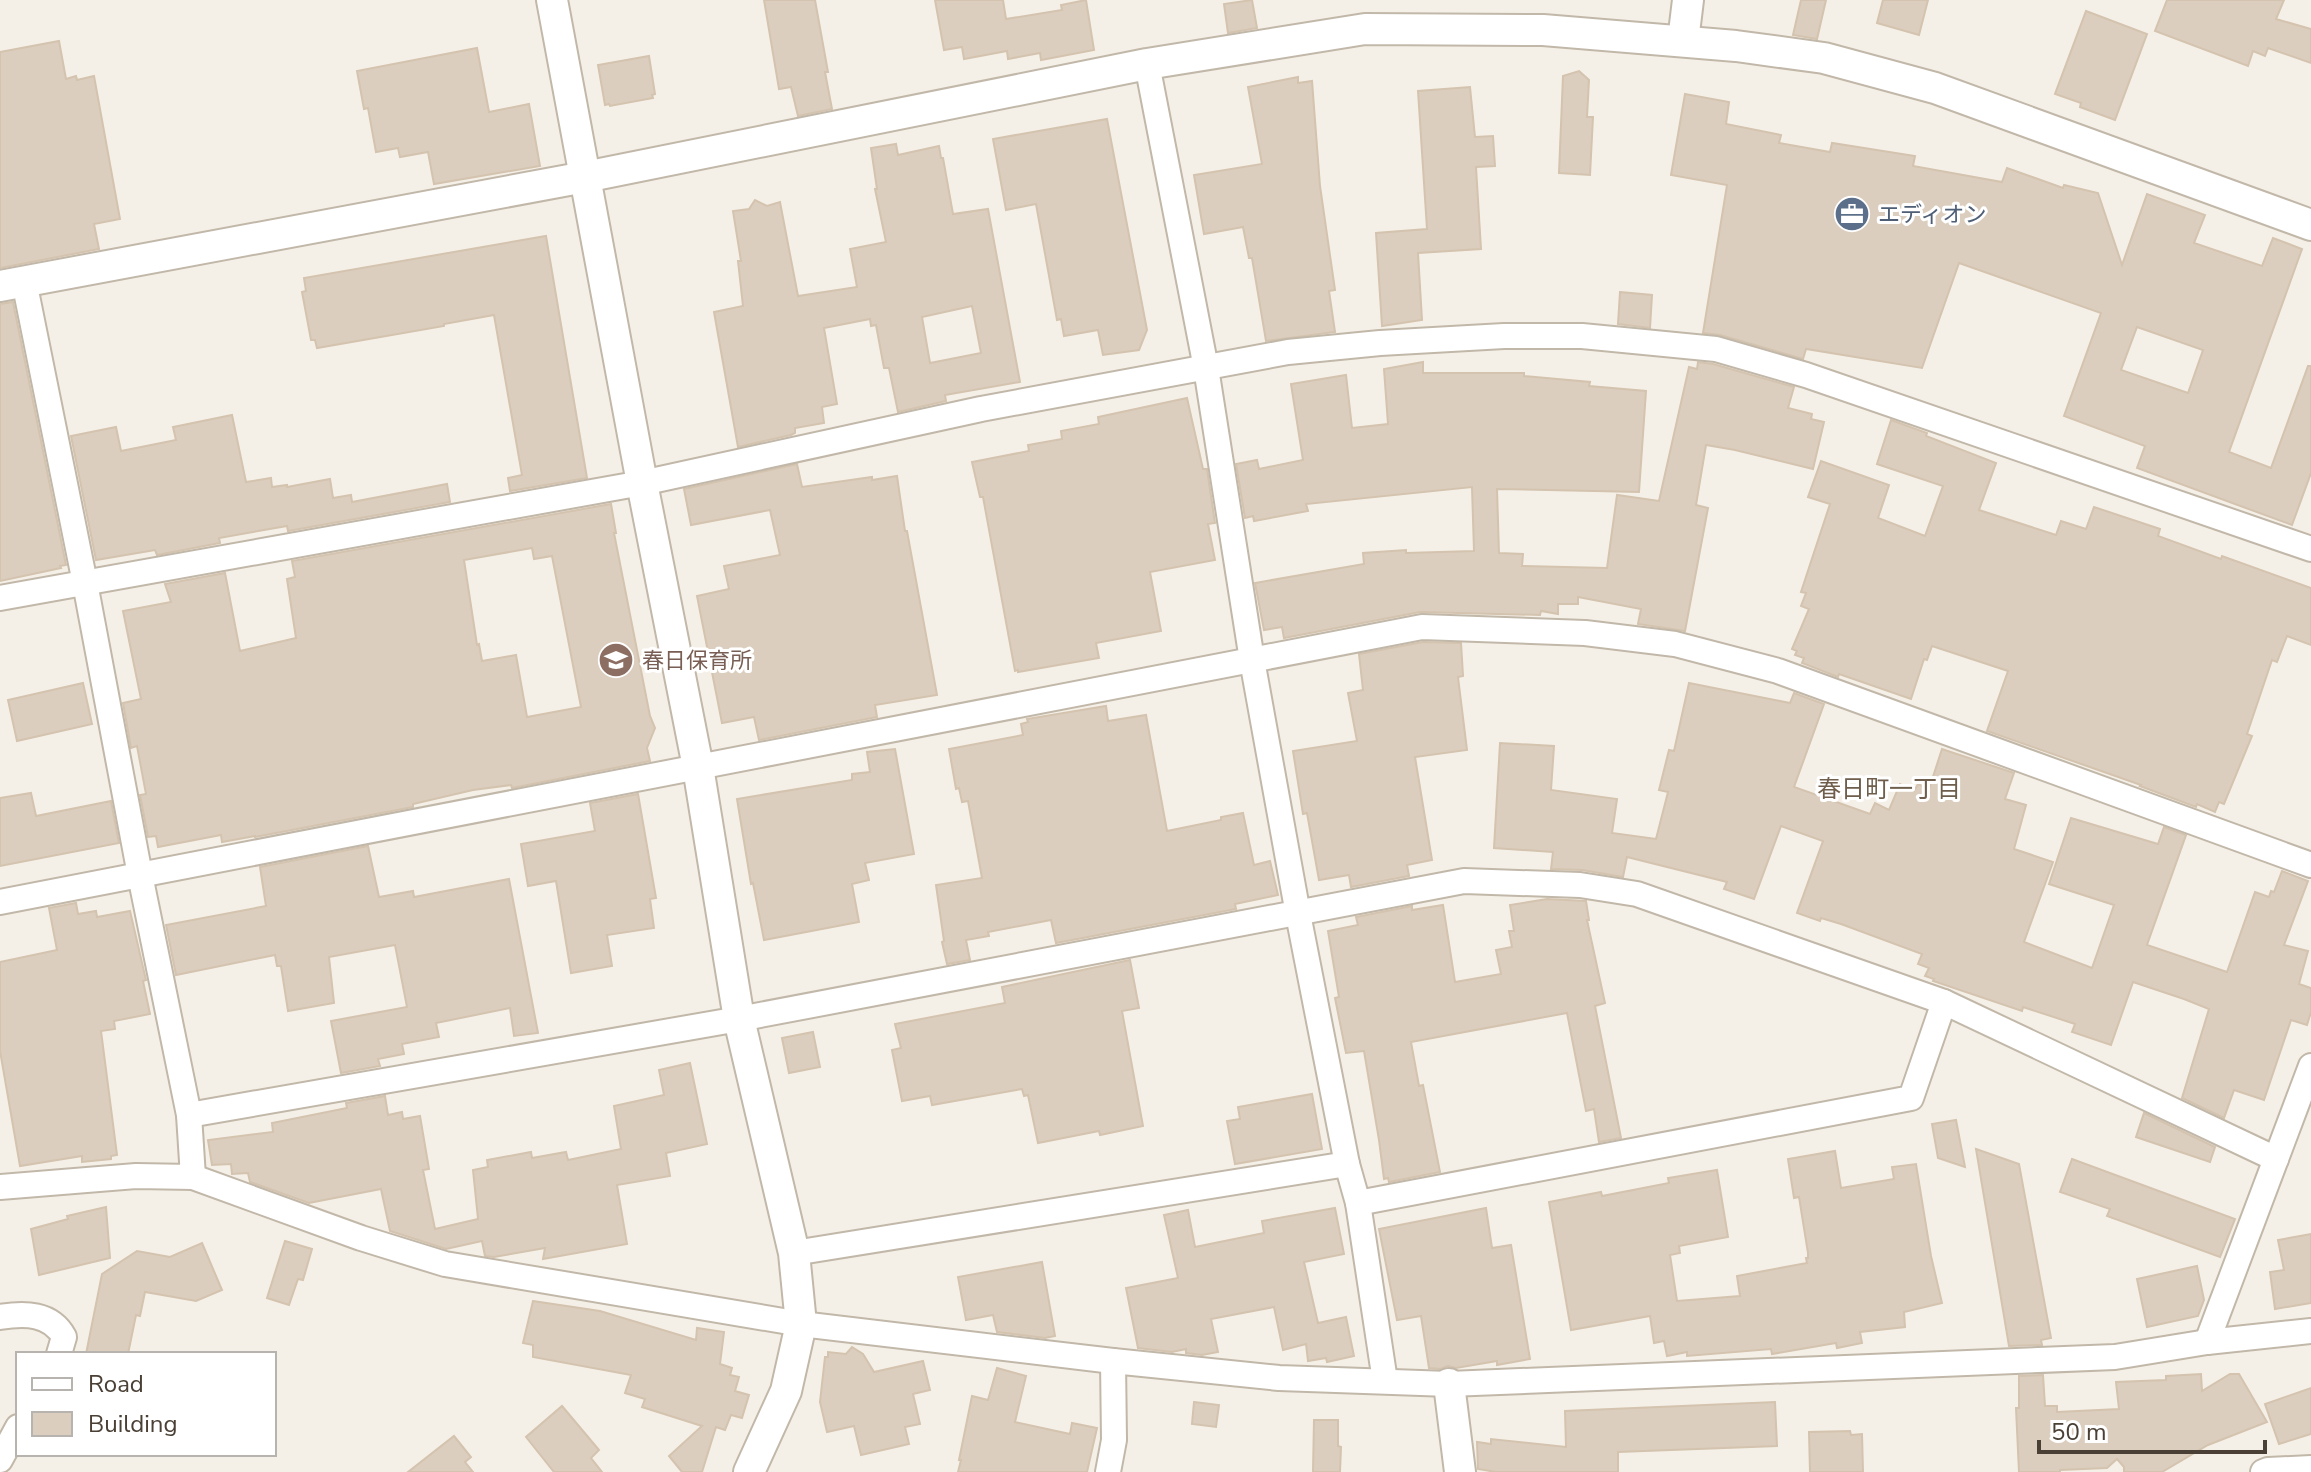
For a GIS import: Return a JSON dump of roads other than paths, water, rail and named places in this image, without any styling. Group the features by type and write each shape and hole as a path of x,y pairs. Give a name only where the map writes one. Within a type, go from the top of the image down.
{"street":[{"path":"552,0 698,767 739,1019 794,1253 801,1324 786,1391 749,1472"},
{"path":"1683,41 1688,0"},
{"path":"193,1177 189,1115 85,583 12,284 585,177 1147,64 1365,29 1543,30 1683,41 1824,58 1935,88 2311,225"},
{"path":"1147,64 1206,368 1252,660 1298,914 1347,1164 1358,1203 1385,1381"},
{"path":"0,598 642,483 981,409 1288,352 1504,336 1582,336 1716,349 1806,375 2311,549"},
{"path":"0,902 1422,627 1585,633 1675,644 1778,671 2311,865"},
{"path":"189,1115 739,1019 1464,881 1580,885 1637,894 1944,1002 2276,1159"},
{"path":"1358,1203 1911,1098 1944,1002"},
{"path":"2207,1342 2311,1066"},
{"path":"794,1253 1347,1164"},
{"path":"0,1187 136,1176 193,1177 361,1238 445,1264 801,1324 1279,1378 1449,1384 2115,1357 2207,1342 2311,1331"},
{"path":"0,1317 15,1314 46,1318 64,1337 60,1352"},
{"path":"1108,1472 1114,1440 1113,1361"},
{"path":"1449,1384 1460,1472"},
{"path":"0,1460 16,1431"},
{"path":"2263,1472 2311,1468"}],"place":[{"name":"エディオン","path":"1852,214"},
{"name":"春日保育所","path":"616,660"}],"district":[{"name":"春日町一丁目","path":"1889,789"}]}
